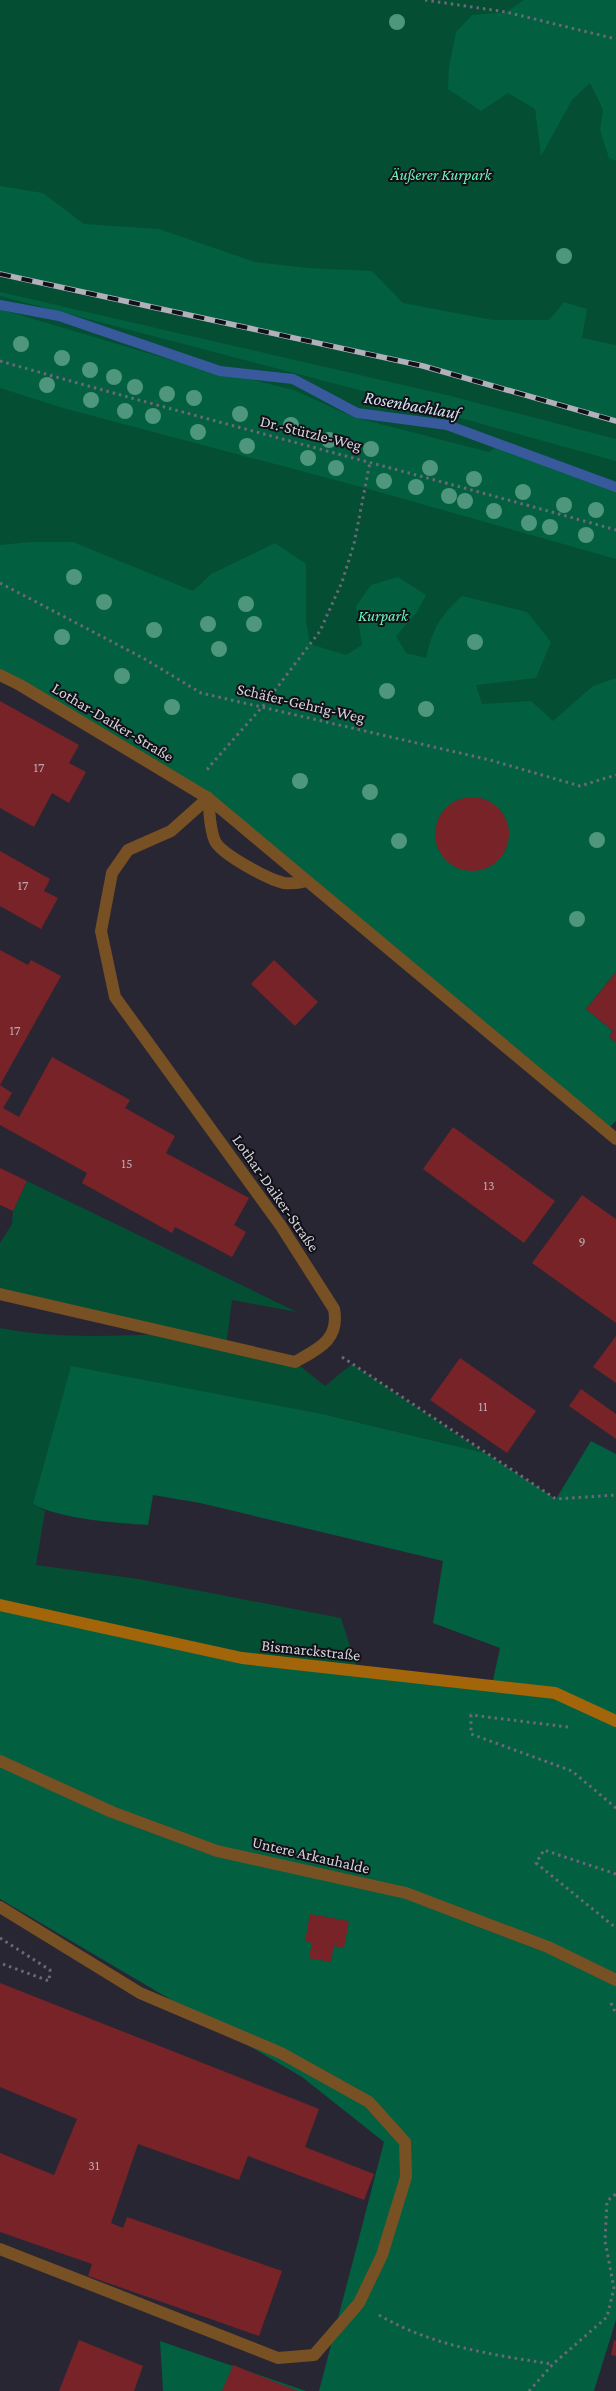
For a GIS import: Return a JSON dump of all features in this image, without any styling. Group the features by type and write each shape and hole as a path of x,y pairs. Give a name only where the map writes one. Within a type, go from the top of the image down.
{"street":[{"name":"Lothar-Daiker-Straße","path":"0,675 20,685 208,798 616,1139"},
{"name":"Lothar-Daiker-Straße","path":"208,798 170,830 128,850 112,873 101,932 115,997 281,1226 334,1309 336,1322 325,1345"},
{"path":"208,798 215,842 236,859 260,874 292,884 307,881"},
{"path":"0,1294 295,1362 325,1345"},
{"name":"Bismarckstraße","path":"0,1605 242,1658 555,1693 616,1721"},
{"name":"Untere Arkauhalde","path":"0,1761 112,1812 217,1850 406,1893 548,1947 616,1980"},
{"path":"0,1907 140,1994 281,2053 370,2102 405,2142 406,2177 382,2255 359,2303 314,2355 278,2358 0,2248"}],"path":[{"path":"425,0 506,12 616,39"},
{"name":"Dr.-Stützle-Weg","path":"0,360 182,413 370,462 616,530"},
{"path":"208,798 208,768 263,706 320,631 342,582 354,544 370,462"},
{"name":"Schäfer-Gehrig-Weg","path":"0,583 143,658 201,693 490,760 580,786 616,775"},
{"path":"325,1345 556,1499 616,1495"},
{"path":"576,1728 471,1715 471,1734 572,1771 616,1808"},
{"path":"616,1874 544,1850 536,1863 616,1928"},
{"path":"0,1938 50,1970 49,1981 0,1963"},
{"path":"530,2391 553,2364 606,2317 614,2288 605,2241 607,2201 616,2194"},
{"path":"359,2303 397,2325 473,2352 553,2364"}],"green space":[{"name":"Äußerer Kurpark","path":"0,0 616,0 616,398 0,249"},
{"path":"524,0 616,0 616,161 609,158 600,130 603,110 590,83 572,100 541,156 535,109 508,93 481,111 448,89 449,67 456,32 472,15 506,12"},
{"path":"0,186 43,193 84,224 159,229 255,262 308,268 372,271 403,303 493,320 549,320 564,302 587,309 582,338 616,345 616,421 423,366 0,274"},
{"name":"Kurpark","path":"0,274 423,366 616,423 616,958 0,632"},
{"path":"0,292 451,396 616,439 616,461 359,390 0,296"},
{"path":"0,309 171,360 294,390 353,417 489,452 501,444 616,487 616,559 365,488 63,408 0,388"},
{"path":"31,542 73,542 193,591 211,574 275,543 306,564 306,622 310,644 346,655 362,645 356,606 371,585 398,577 426,595 417,612 396,636 406,653 426,658 434,631 442,617 462,596 527,612 551,642 536,678 476,685 482,704 531,701 553,721 593,686 616,678 616,972 586,1009 613,1031 609,1037 616,1043 616,1121 606,1131 208,798 0,675 0,545"},
{"path":"27,1181 297,1312 232,1300 226,1347 295,1362 325,1386 352,1364 485,1453 327,1415 33,1504 45,1511 36,1565 138,1579 341,1618 358,1671 242,1658 0,1605 0,1328 62,1335 165,1334 0,1295 0,1243 12,1224 13,1211"},
{"path":"71,1366 327,1415 485,1453 556,1499 591,1441 616,1454 616,2320 594,2391 319,2391 384,2142 302,2077 0,1899 0,1605 242,1658 492,1685 500,1648 433,1623 443,1561 200,1503 153,1495 148,1525 73,1517 33,1504"},
{"path":"160,2341 306,2391 163,2391"}],"building":[{"path":"0,701 79,745 69,763 86,772 69,803 52,793 34,827 0,808"},
{"path":"465,797 479,797 493,803 503,813 509,827 509,841 503,855 493,865 479,871 465,871 451,865 441,855 435,841 435,827 441,813 451,803"},
{"path":"0,851 50,879 44,891 58,898 41,929 0,906"},
{"path":"0,950 28,965 31,960 61,976 0,1085"},
{"path":"274,960 318,1002 295,1026 251,984"},
{"path":"616,972 616,1043 609,1037 613,1031 586,1009"},
{"path":"52,1057 130,1100 125,1108 175,1136 166,1153 249,1198 234,1225 246,1232 232,1257 175,1227 172,1233 82,1183 87,1173 0,1125 0,1085 12,1093 3,1108 19,1117"},
{"path":"453,1127 555,1201 524,1243 423,1169"},
{"path":"0,1168 27,1181 13,1211 0,1205"},
{"path":"582,1195 616,1219 616,1323 532,1263"},
{"path":"616,1336 616,1383 593,1367"},
{"path":"460,1358 536,1411 507,1453 430,1400"},
{"path":"581,1389 616,1414 616,1439 569,1406"},
{"path":"310,1914 349,1921 344,1948 334,1946 331,1962 309,1958 312,1943 305,1941"},
{"path":"0,1983 319,2109 305,2147 374,2174 364,2200 248,2156 239,2180 138,2144 111,2223 123,2228 127,2217 282,2271 259,2336 88,2276 92,2264 0,2232 0,2153 54,2175 77,2119 0,2087"},
{"path":"79,2340 143,2366 134,2391 59,2391"},
{"path":"614,2340 616,2341 616,2356 611,2355"},
{"path":"233,2365 298,2391 222,2391"}],"waterway":[{"name":"Rosenbachlauf","path":"0,305 59,316 220,371 293,379 357,413 447,425 616,487"}],"railway":[{"path":"0,274 423,366 616,421"}]}
